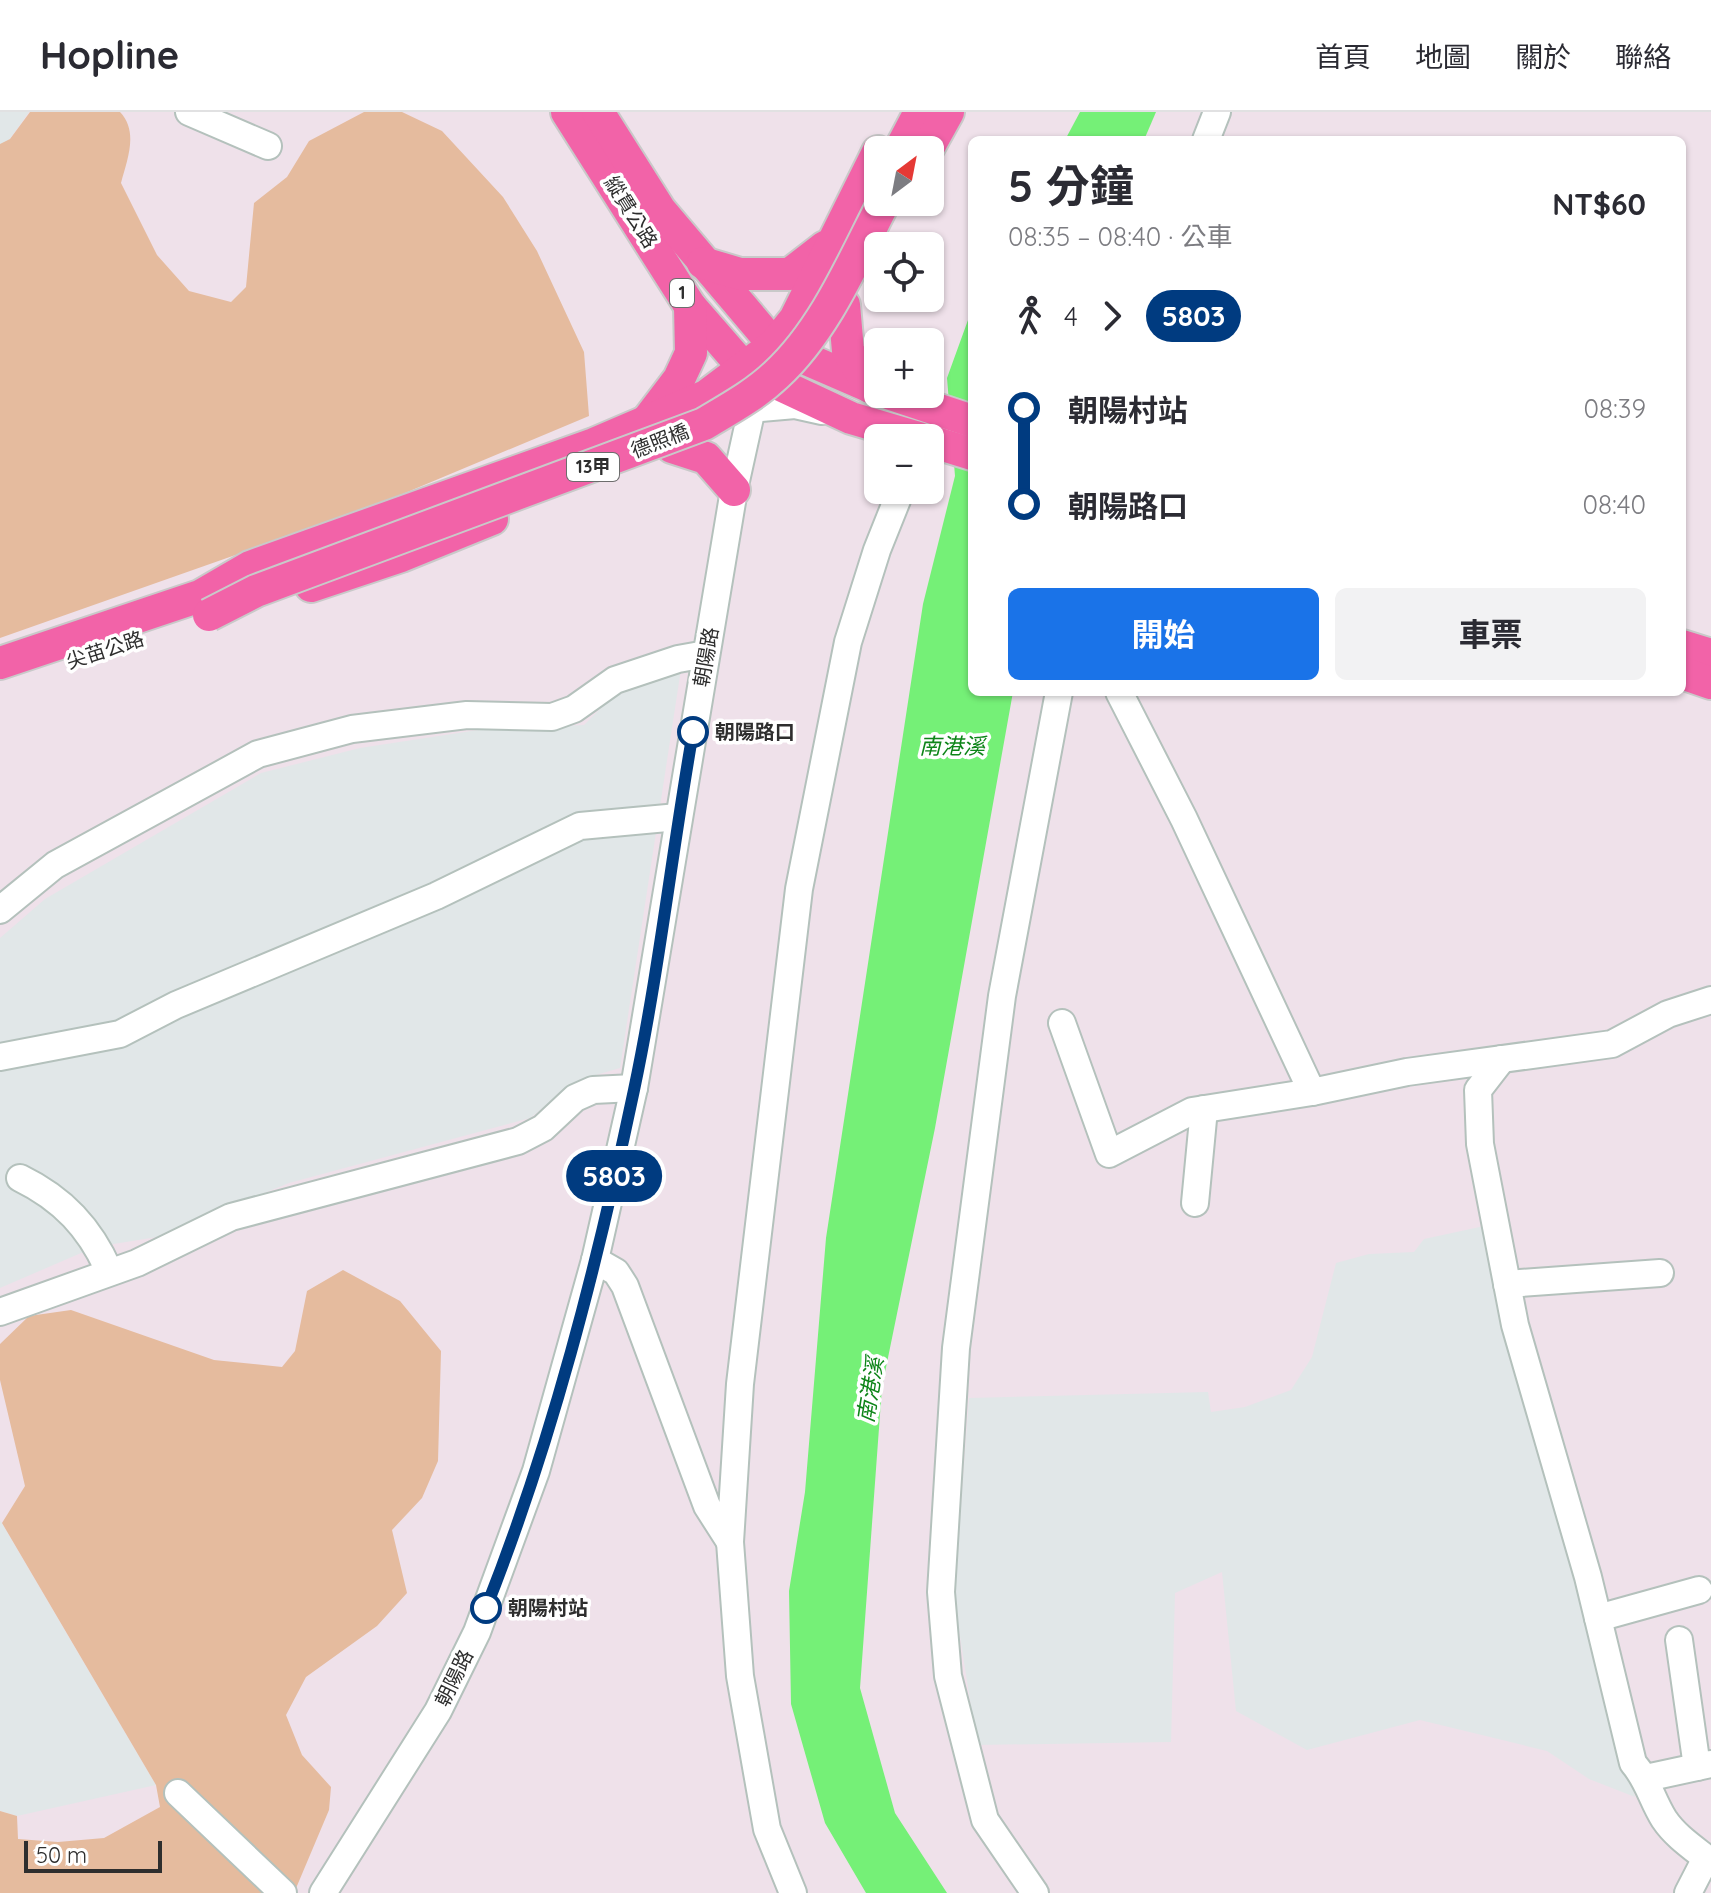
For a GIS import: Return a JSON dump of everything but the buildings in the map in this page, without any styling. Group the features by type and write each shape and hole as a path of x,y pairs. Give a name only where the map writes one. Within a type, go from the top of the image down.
{"main road":[{"name":"縱貫公路","path":"567,112 690,306 761,377 851,418"},
{"name":"縱貫公路","path":"598,112 660,210 774,345 807,362 864,384"},
{"path":"887,136 899,112"},
{"path":"907,136 920,112"},
{"path":"918,136 931,112"},
{"path":"935,136 948,112"},
{"path":"204,606 261,603 401,556 597,472 672,447 750,409 774,345 795,319 864,180"},
{"name":"德照橋","path":"204,606 256,582 704,411 767,367 788,342 836,270 865,216"},
{"name":"德照橋","path":"204,606 256,591 677,435 741,402 777,375 805,342 876,216"},
{"path":"204,606 250,567 645,423 706,396 807,362 844,305 891,216"},
{"path":"703,263 740,274 790,274 831,243"},
{"path":"844,305 848,351 864,370"},
{"path":"645,423 679,379 691,353 690,306"},
{"name":"1","path":"933,408 968,420"},
{"name":"1","path":"851,418 871,424"},
{"path":"944,445 968,453"},
{"path":"672,447 706,458 734,490"},
{"name":"尖苗公路","path":"0,663 204,606"},
{"name":"尖苗公路","path":"0,684 204,606"},
{"path":"1686,647 1711,655"},
{"path":"1686,674 1711,683"}],"street":[{"path":"189,112 268,146"},
{"path":"1208,136 1217,112"},
{"path":"750,409 795,405 851,418"},
{"name":"朝陽路","path":"323,1893 438,1711 477,1632 536,1471 595,1260 634,1088 750,409"},
{"path":"793,1893 764,1813 740,1676 730,1542 740,1384 799,889 848,642 877,550 895,504"},
{"path":"0,910 55,865 258,754 352,729 467,715 552,717 574,709 615,680 678,659 706,654"},
{"path":"1035,1893 985,1820 948,1676 941,1592 956,1348 1002,996 1058,696"},
{"path":"1121,696 1184,819 1312,1092"},
{"path":"0,1057 120,1034 176,1005 436,896 580,826 678,817"},
{"path":"1062,1023 1109,1154 1192,1111 1312,1092 1407,1072 1612,1044 1668,1014 1711,1000"},
{"path":"1502,1059 1478,1090 1480,1144 1515,1325 1598,1618 1633,1763 1646,1778 1664,1819 1685,1843 1708,1860 1688,1893"},
{"path":"0,1312 137,1263 231,1217 518,1141 543,1128 575,1098 593,1090 634,1088"},
{"path":"1195,1203 1204,1109"},
{"path":"20,1178 47,1191 75,1215 96,1241 109,1271"},
{"path":"595,1260 616,1272 625,1286 707,1506 730,1542"},
{"path":"1507,1284 1660,1273"},
{"path":"1598,1618 1699,1590"},
{"path":"1646,1778 1704,1765 1679,1640"},
{"path":"178,1793 283,1893"}],"shaded area":[{"path":"0,112 29,112 0,153"},
{"path":"30,112 120,112 126,120 130,137 121,183 157,255 189,291 231,302 246,287 254,203 287,177 309,141 364,112 402,112 442,131 503,197 537,251 584,352 589,416 374,506 0,638 0,144 10,139"},
{"path":"681,669 620,1068 579,1080 530,1118 289,1183 157,1237 95,1247 0,1288 0,938 45,899 261,773 360,748 478,730 584,725 611,698"},
{"path":"1489,1225 1635,1797 1589,1779 1547,1751 1420,1720 1307,1750 1236,1711 1222,1572 1175,1593 1171,1742 977,1745 954,1598 969,1398 1208,1392 1211,1412 1245,1407 1291,1390 1312,1357 1336,1263 1369,1254 1414,1252 1424,1239"},
{"path":"343,1270 400,1301 441,1351 438,1461 422,1498 392,1530 407,1593 377,1626 306,1677 286,1715 302,1755 331,1787 329,1810 294,1893 0,1893 0,1811 17,1816 18,1839 58,1842 104,1838 160,1807 156,1785 2,1523 25,1486 0,1380 0,1344 29,1316 71,1310 214,1360 282,1367 295,1351 307,1291"},
{"path":"0,1520 156,1785 17,1816 0,1811"}],"water":[{"path":"1080,112 1156,112 1146,136 1067,136"},
{"name":"南港溪","path":"968,320 968,696 1012,696 935,1128 882,1387 860,1688 895,1813 947,1893 866,1893 825,1823 791,1704 789,1591 805,1492 826,1238 923,604 955,476 947,378"}],"bus line":[{"name":"5803","path":"486,1608 536,1471 595,1260 634,1088 693,732"}],"place":[{"name":"朝陽路口","path":"693,732"},
{"name":"朝陽村站","path":"486,1608"}]}
